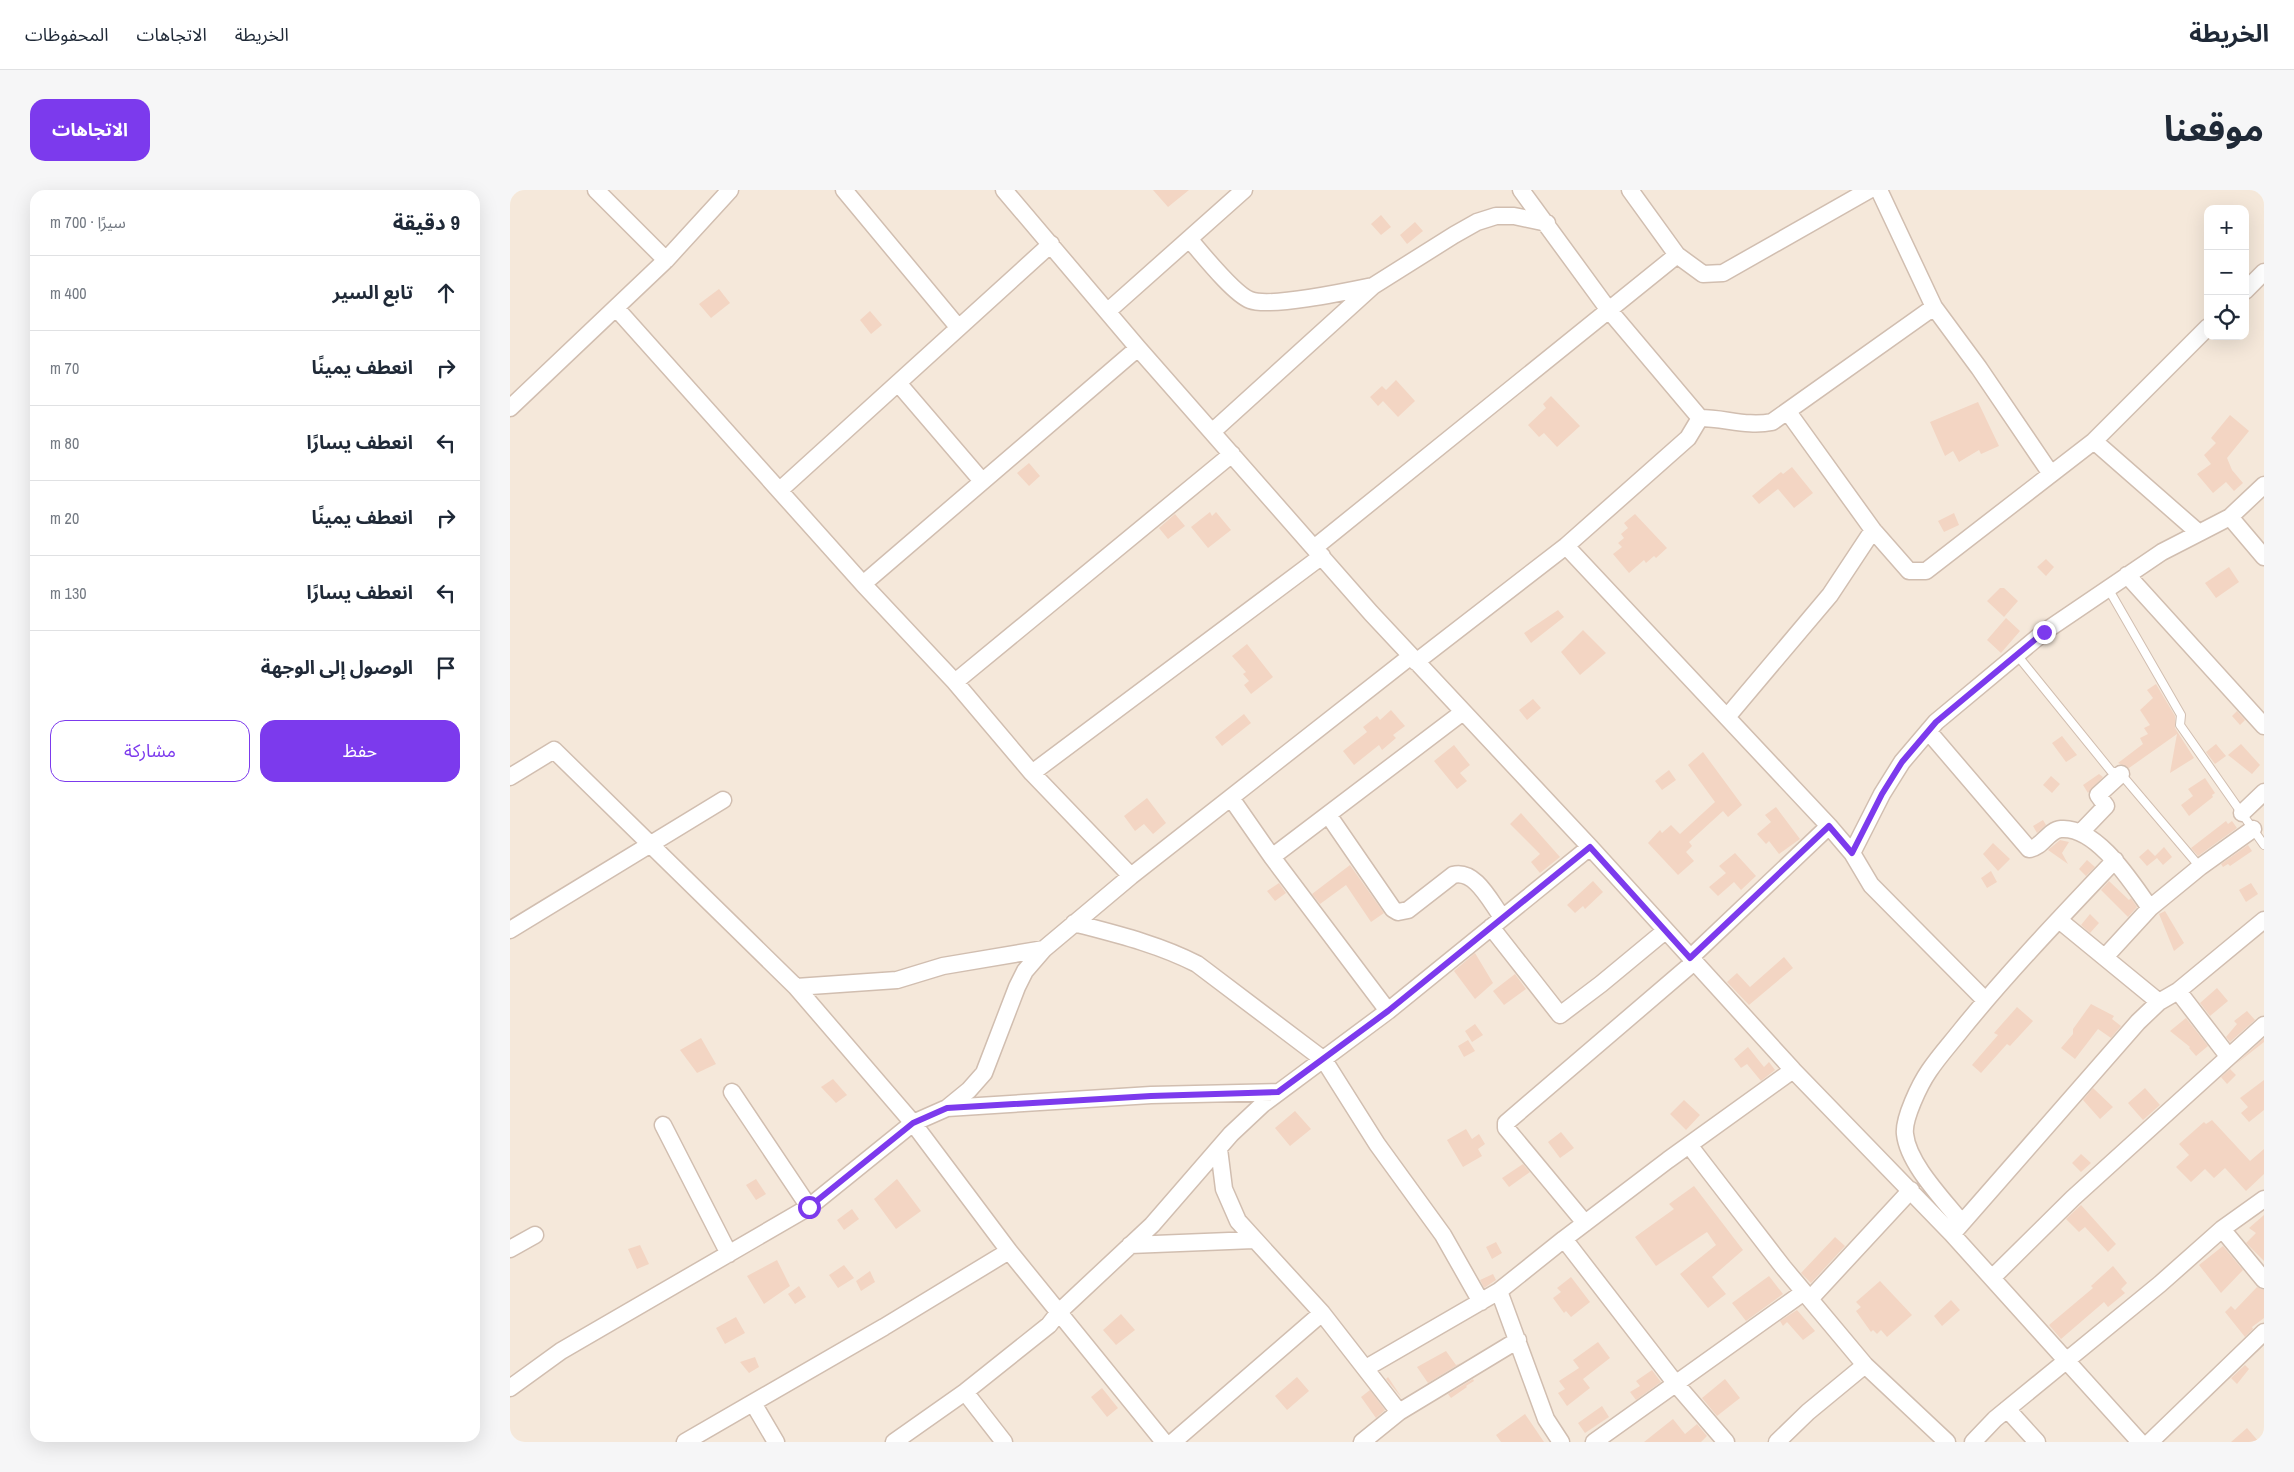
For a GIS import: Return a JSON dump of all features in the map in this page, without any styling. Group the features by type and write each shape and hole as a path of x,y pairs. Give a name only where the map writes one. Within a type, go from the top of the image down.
{"street":[{"path":"596,190 666,260"},
{"path":"510,408 666,260 730,190"},
{"path":"844,190 958,327"},
{"path":"1108,311 1244,190"},
{"path":"1521,190 1547,223 1608,309 1700,418 1722,418 1742,424 1757,425 1772,422 1934,307"},
{"path":"1630,190 1677,255 1703,274 1723,273 1869,190"},
{"path":"1879,190 1934,307 1979,368 2051,474"},
{"path":"1009,192 1138,348 1413,659 1590,847 1793,1070 1911,1190 1957,1229"},
{"path":"1212,432 1373,286 1477,222 1496,216 1514,216 1547,223"},
{"path":"1190,240 1240,294 1250,301 1261,302 1305,298 1373,286"},
{"path":"780,490 1051,244"},
{"path":"1032,773 1318,552 1608,309 1677,255"},
{"path":"2249,287 2264,272"},
{"path":"616,308 863,584 955,682 1032,773 1131,876"},
{"path":"1788,412 1873,530 1909,571 1926,571 2094,441 2204,331"},
{"path":"863,584 1138,348"},
{"path":"898,383 982,481"},
{"path":"510,1388 561,1351 809,1207 913,1123 947,1108 969,1090 984,1073 1017,987 1025,971 1044,949 1131,876 1231,798 1413,659 1566,546 1688,438 1700,418"},
{"path":"2094,441 2200,533"},
{"path":"955,682 1232,454"},
{"path":"1852,853 1882,794 1902,762 1936,722 2044,632 2109,590 2127,575 2162,552 2230,516 2264,485"},
{"path":"2230,516 2264,557"},
{"path":"1728,717 1830,595 1873,530"},
{"path":"1566,546 1829,826 1852,853 1871,885 1985,1000"},
{"path":"2127,575 2264,726"},
{"path":"1272,857 1329,816 1463,712"},
{"path":"1928,731 2029,849 2035,848 2060,829 2081,832 2115,860 2150,908"},
{"path":"510,776 554,750 796,987 913,1123 1009,1251 1164,1442"},
{"path":"2081,832 2106,806 2098,795 2121,774"},
{"path":"2242,813 2264,792"},
{"path":"1231,798 1272,857 1388,1011"},
{"path":"510,930 723,800"},
{"path":"1329,816 1393,910 1403,912 1453,876 1465,874 1473,879 1497,922 1560,1015 1602,984 1665,931"},
{"path":"1585,1222 1506,1128 1506,1123 1692,960 1829,826"},
{"path":"2105,957 2150,908 2200,867 2253,829"},
{"path":"894,1442 965,1392 1049,1325 1059,1312 1152,1225 1248,1118 1278,1092 1324,1060 1388,1011 1590,847"},
{"path":"2115,860 1985,1000 1928,1072 1907,1120 1905,1133 1913,1159 1957,1229 1992,1278 2140,1442"},
{"path":"2059,920 2158,1002"},
{"path":"1957,1229 2088,1082 2138,1022 2158,1002 2178,991 2264,920"},
{"path":"1074,923 1148,943 1197,964 1324,1060 1377,1144 1444,1234 1481,1302"},
{"path":"796,987 897,980 943,966 1044,949"},
{"path":"2178,991 2228,1056"},
{"path":"1992,1278 2073,1198 2264,1025"},
{"path":"1366,1368 1499,1291 1585,1222 1793,1070"},
{"path":"732,1092 809,1207"},
{"path":"947,1108 1151,1096 1278,1092"},
{"path":"663,1125 729,1254"},
{"path":"1689,1145 1807,1296 1865,1365 1947,1442"},
{"path":"1219,1149 1224,1188 1229,1204 1238,1221 1322,1314 1399,1412"},
{"path":"1594,1442 1807,1296 1911,1190"},
{"path":"1973,1442 2007,1409 2222,1229 2264,1199"},
{"path":"2222,1229 2264,1280"},
{"path":"510,1249 535,1235"},
{"path":"1564,1238 1676,1384 1726,1442"},
{"path":"1130,1245 1254,1240"},
{"path":"684,1442 884,1327 1009,1251"},
{"path":"1499,1291 1546,1419 1561,1442"},
{"path":"1173,1442 1322,1314"},
{"path":"2150,1442 2264,1332"},
{"path":"1362,1442 1399,1412 1518,1340"},
{"path":"1777,1442 1808,1412 1865,1365"},
{"path":"965,1392 1004,1442"},
{"path":"753,1403 776,1442"},
{"path":"2007,1409 2037,1442"}],"lane":[{"path":"2109,590 2181,715 2180,725 2264,845"},
{"path":"2017,655 2110,771 2121,774 2200,867"}],"shaded area":[{"path":"510,190 2264,190 2264,1442 510,1442"}],"building":[{"path":"1153,190 1189,190 1168,207"},
{"path":"1381,215 1391,227 1381,235 1371,224"},
{"path":"1415,222 1423,231 1407,244 1400,235"},
{"path":"719,289 730,303 711,318 699,304"},
{"path":"870,311 882,325 871,334 860,320"},
{"path":"1396,380 1415,401 1398,417 1383,401 1378,406 1370,397 1382,386 1386,390"},
{"path":"1551,396 1580,426 1557,447 1544,433 1539,437 1528,425 1546,408 1543,404"},
{"path":"1978,402 1999,446 1981,454 1979,450 1959,462 1953,451 1945,456 1930,422"},
{"path":"2230,415 2249,431 2227,458 2232,470 2243,483 2234,491 2226,482 2213,493 2197,474 2211,464 2204,455 2216,443 2211,438"},
{"path":"1029,463 1040,476 1029,486 1017,473"},
{"path":"1792,467 1813,493 1794,508 1778,489 1759,504 1752,496 1781,472 1783,474"},
{"path":"1210,512 1212,516 1216,512 1231,530 1208,548 1191,527"},
{"path":"1954,513 1959,525 1944,532 1938,521"},
{"path":"1175,514 1185,526 1168,539 1159,528"},
{"path":"1635,514 1667,548 1656,558 1654,556 1646,563 1644,560 1629,573 1613,554 1622,547 1618,543 1624,538 1621,534 1628,528 1624,523"},
{"path":"2046,559 2054,567 2046,576 2037,567"},
{"path":"2229,567 2239,582 2216,598 2205,583"},
{"path":"2000,588 2004,588 2018,601 2004,617 1987,601"},
{"path":"1558,610 1564,617 1531,643 1524,633"},
{"path":"2006,618 2020,631 2001,653 1987,640"},
{"path":"1583,630 1606,653 1580,675 1561,652"},
{"path":"1247,644 1273,677 1251,694 1244,685 1249,681 1243,674 1246,672 1232,656"},
{"path":"2156,684 2175,716 2175,728 2194,758 2170,773 2177,734 2129,768 2118,763 2143,744 2140,738 2148,734 2144,728 2150,725 2140,710 2153,698 2147,690"},
{"path":"1533,699 1541,708 1527,720 1519,710"},
{"path":"1391,710 1405,726 1393,735 1396,738 1382,750 1379,745 1354,765 1343,751 1367,732 1363,727 1377,716 1380,720"},
{"path":"2237,711 2245,720 2240,725 2232,716"},
{"path":"1244,714 1251,723 1222,746 1215,737"},
{"path":"2062,736 2077,755 2066,762 2052,743"},
{"path":"2216,744 2226,756 2215,764 2206,752"},
{"path":"2241,744 2260,765 2252,774 2228,755"},
{"path":"1454,745 1470,765 1460,773 1467,781 1457,789 1434,761"},
{"path":"1703,752 1742,805 1728,817 1723,811 1689,842 1692,846 1686,852 1694,861 1678,875 1648,843 1660,830 1662,833 1671,825 1680,834 1715,802 1688,765"},
{"path":"1669,770 1676,780 1662,790 1655,781"},
{"path":"2099,774 2103,777 2088,793 2083,785"},
{"path":"2051,776 2060,784 2052,793 2043,785"},
{"path":"2205,778 2215,793 2212,795 2213,797 2189,816 2181,805 2193,796 2188,789"},
{"path":"1147,798 1166,823 1153,834 1144,824 1135,831 1124,816"},
{"path":"1776,807 1800,839 1779,854 1769,841 1766,844 1757,834 1771,822 1765,815"},
{"path":"1521,813 1560,857 1540,873 1531,862 1540,854 1510,824"},
{"path":"2043,820 2046,825 2037,833 2033,826"},
{"path":"2226,821 2228,824 2232,821 2237,828 2198,856 2191,848"},
{"path":"2060,840 2069,842 2062,853 2068,864 2048,850"},
{"path":"1993,843 2010,859 1998,871 1983,854"},
{"path":"2248,845 2252,851 2230,866 2228,864 2223,867 2221,864"},
{"path":"2164,847 2172,857 2163,865 2157,858 2147,866 2139,857 2148,849 2155,856"},
{"path":"1735,853 1756,876 1741,890 1734,882 1718,896 1709,887 1726,873 1719,866"},
{"path":"2087,860 2095,867 2086,876 2079,869"},
{"path":"1350,865 1384,913 1371,922 1346,885 1320,904 1312,894"},
{"path":"1991,871 1997,882 1987,888 1981,878"},
{"path":"1593,881 1603,892 1585,909 1583,906 1575,913 1567,905"},
{"path":"2109,881 2129,900 2131,898 2137,907 2128,917 2101,890"},
{"path":"1279,883 1286,893 1275,901 1267,891"},
{"path":"2251,883 2258,894 2246,902 2239,890"},
{"path":"2165,911 2184,943 2174,951 2159,914"},
{"path":"2090,914 2099,923 2090,933 2081,925"},
{"path":"1475,953 1493,983 1475,999 1454,971"},
{"path":"1784,957 1793,968 1749,1005 1727,982 1737,973 1750,987"},
{"path":"1515,974 1526,989 1504,1005 1493,991"},
{"path":"2217,988 2228,1001 2210,1016 2200,1003"},
{"path":"2091,1004 2114,1016 2112,1019 2121,1026 2111,1038 2098,1029 2075,1059 2061,1048 2073,1034 2073,1029"},
{"path":"2017,1007 2033,1021 2010,1046 2007,1044 1981,1073 1972,1065 1998,1035 1994,1033"},
{"path":"2247,1011 2255,1020 2230,1042 2226,1037 2237,1024 2234,1021"},
{"path":"2186,1018 2208,1046 2196,1056 2190,1047 2170,1031"},
{"path":"1475,1024 1483,1035 1472,1042 1465,1031"},
{"path":"701,1038 716,1064 697,1073 680,1050"},
{"path":"2264,1038 2264,1042 2236,1064"},
{"path":"1468,1040 1475,1051 1464,1057 1458,1046"},
{"path":"1748,1047 1764,1067 1769,1062 1775,1070 1761,1081 1747,1064 1741,1068 1734,1059"},
{"path":"2230,1069 2236,1075 2227,1084 2221,1077"},
{"path":"833,1079 847,1095 836,1103 821,1087"},
{"path":"2264,1080 2264,1110 2249,1122 2241,1113 2248,1107 2240,1098"},
{"path":"2093,1088 2113,1107 2100,1119 2083,1100"},
{"path":"2145,1088 2160,1105 2143,1120 2128,1103"},
{"path":"1684,1100 1700,1115 1686,1130 1670,1114"},
{"path":"1295,1111 1311,1129 1290,1146 1275,1128"},
{"path":"2212,1120 2250,1161 2264,1149 2264,1174 2246,1191 2225,1168 2214,1178 2205,1169 2191,1182 2176,1167 2189,1155 2179,1144 2204,1122 2206,1124"},
{"path":"1466,1129 1472,1139 1479,1134 1485,1144 1478,1149 1482,1156 1463,1167 1447,1140"},
{"path":"1561,1132 1574,1148 1560,1158 1548,1142"},
{"path":"2081,1154 2091,1163 2081,1172 2072,1163"},
{"path":"1523,1164 1530,1172 1509,1187 1502,1178"},
{"path":"756,1179 766,1194 756,1200 746,1185"},
{"path":"897,1179 921,1211 896,1229 874,1199"},
{"path":"1694,1186 1743,1250 1712,1277 1726,1294 1708,1308 1680,1274 1716,1245 1707,1232 1656,1266 1635,1237 1674,1209 1669,1204"},
{"path":"2081,1205 2116,1244 2108,1252 2085,1227 2079,1232 2066,1219"},
{"path":"852,1209 859,1219 844,1230 837,1220"},
{"path":"2264,1215 2264,1261 2246,1243 2256,1233 2249,1228"},
{"path":"1835,1237 1845,1246 1811,1283 1801,1273"},
{"path":"1496,1242 1502,1253 1492,1259 1486,1247"},
{"path":"640,1245 649,1264 637,1269 628,1249"},
{"path":"2223,1246 2243,1270 2221,1293 2199,1265"},
{"path":"777,1260 790,1286 764,1304 747,1276"},
{"path":"844,1265 854,1278 838,1288 829,1275"},
{"path":"2113,1266 2127,1283 2121,1289 2125,1293 2108,1307 2104,1302 2061,1339 2049,1325 2093,1288 2091,1286"},
{"path":"870,1271 875,1282 861,1291 856,1281"},
{"path":"1493,1274 1496,1280 1484,1288 1480,1280"},
{"path":"1769,1276 1783,1294 1746,1321 1732,1303"},
{"path":"1571,1277 1590,1302 1571,1317 1566,1311 1564,1313 1553,1298 1561,1292 1557,1288"},
{"path":"1880,1281 1912,1315 1887,1337 1881,1330 1877,1334 1873,1330 1871,1332 1856,1311 1861,1307 1856,1302"},
{"path":"799,1286 806,1297 795,1304 788,1294"},
{"path":"2257,1287 2264,1290 2264,1318 2252,1327 2253,1329 2245,1337 2225,1312 2231,1306 2235,1310"},
{"path":"1951,1300 1960,1310 1942,1326 1934,1316"},
{"path":"1797,1310 1815,1331 1803,1340 1787,1322 1783,1326 1780,1321"},
{"path":"1121,1314 1135,1330 1116,1345 1103,1330"},
{"path":"736,1317 745,1333 725,1344 716,1328"},
{"path":"1598,1342 1610,1358 1583,1379 1590,1388 1567,1406 1558,1393 1565,1389 1559,1381 1579,1368 1573,1360"},
{"path":"1446,1351 1456,1365 1461,1363 1428,1383 1417,1367"},
{"path":"755,1357 759,1367 749,1373 740,1362"},
{"path":"2245,1365 2249,1369 2237,1384 2231,1378"},
{"path":"1652,1370 1661,1382 1636,1400 1630,1392 1640,1386 1636,1381"},
{"path":"1297,1377 1309,1391 1287,1410 1275,1396"},
{"path":"1388,1377 1402,1398 1386,1379"},
{"path":"1473,1379 1474,1381 1451,1398 1448,1394"},
{"path":"1725,1379 1740,1398 1717,1416 1702,1398"},
{"path":"1102,1388 1118,1408 1107,1417 1091,1397"},
{"path":"1370,1390 1385,1410 1376,1418 1361,1397"},
{"path":"1602,1406 1609,1417 1585,1433 1578,1423"},
{"path":"1525,1414 1544,1442 1501,1442 1496,1435"},
{"path":"1673,1419 1685,1434 1697,1424 1707,1436 1701,1442 1644,1442"},
{"path":"2247,1428 2259,1442 2231,1442"}],"route":[{"path":"809,1207 913,1123 947,1108 1151,1096 1278,1092 1324,1060 1388,1011 1590,847 1690,958 1829,826 1852,853 1882,794 1902,762 1936,722 2044,632"}]}
